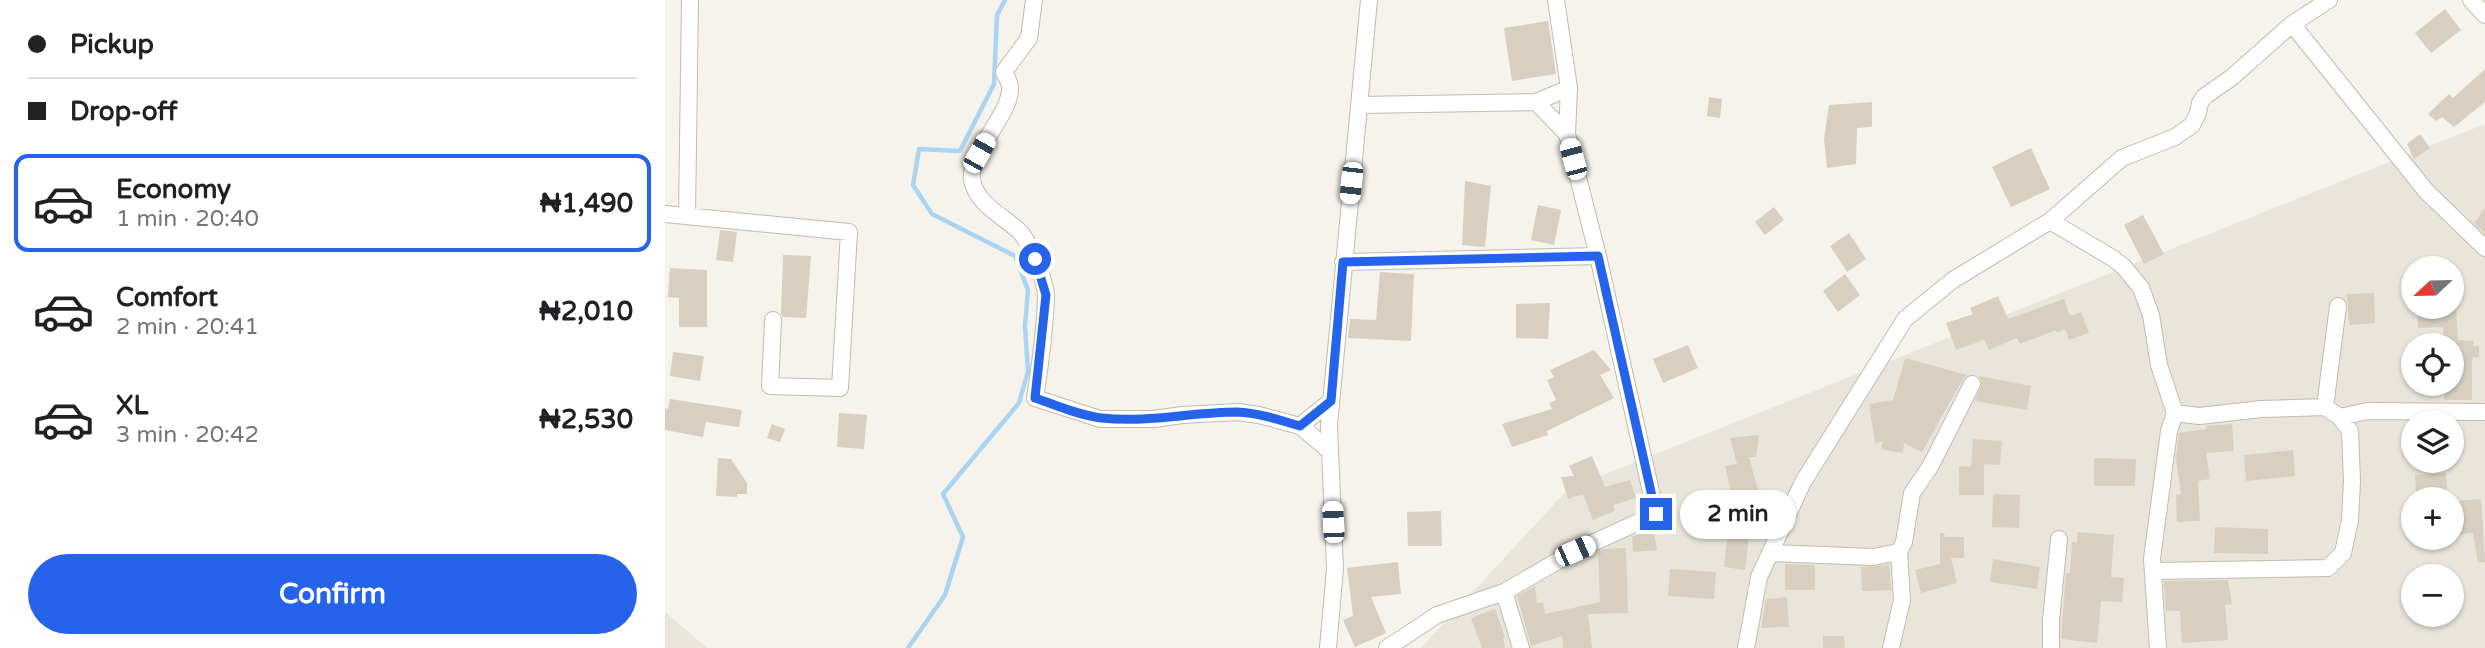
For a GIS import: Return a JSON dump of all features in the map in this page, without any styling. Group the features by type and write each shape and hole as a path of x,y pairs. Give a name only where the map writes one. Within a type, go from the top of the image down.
{"street":[{"path":"687,215 690,0"},
{"path":"1034,0 1029,38 1004,72 1010,86 1009,99 979,153 972,177 979,198 1023,236 1035,259 1046,295 1035,398 1100,418 1154,419 1238,412 1259,415 1300,426 1329,451"},
{"path":"1328,648 1335,569 1329,451 1331,401 1369,0"},
{"path":"1387,648 1437,615 1504,592 1575,551 1656,514 1598,256 1567,134 1569,88 1556,0"},
{"path":"1746,648 1759,577 1803,482 1905,319 1953,280 2050,221 2122,158 2175,137 2192,125 2205,96 2223,84 2292,24 2329,0"},
{"path":"2471,0 2485,15"},
{"path":"2292,24 2426,191 2485,248"},
{"path":"1359,105 1536,102 1569,88"},
{"path":"1536,102 1567,134"},
{"path":"665,215 849,232 840,388 769,386 773,320"},
{"path":"2050,221 2124,267 2141,288 2151,315 2159,365 2175,413 2169,430 2153,547 2158,648"},
{"path":"1343,262 1598,256"},
{"path":"2325,407 2338,306"},
{"path":"1891,648 1902,600 1899,552 1904,542 1912,493 1930,467 1972,384"},
{"path":"1300,426 1331,401"},
{"path":"2153,571 2328,568 2343,553 2350,520 2350,431 2340,417 2325,407 2261,409 2199,416 2175,413"},
{"path":"2340,417 2367,411 2485,408"},
{"path":"2051,648 2059,539"},
{"path":"1770,553 1873,557 1899,552"},
{"path":"1504,592 1521,648"}],"shaded area":[{"path":"2485,124 2485,648 1421,648 1568,489"},
{"path":"665,612 707,648 665,648"}],"building":[{"path":"2445,9 2461,30 2431,53 2415,33"},
{"path":"1548,21 1556,74 1512,81 1504,28"},
{"path":"2485,69 2485,102 2454,127 2442,117 2436,121 2428,114 2449,94 2453,98"},
{"path":"1709,97 1722,99 1720,118 1707,116"},
{"path":"1872,102 1872,127 1857,128 1856,164 1827,168 1824,139 1829,105"},
{"path":"2420,134 2430,148 2414,159 2407,144"},
{"path":"2031,148 2050,189 2011,207 1992,167"},
{"path":"1465,181 1491,186 1485,247 1462,245"},
{"path":"1538,205 1561,210 1554,245 1531,240"},
{"path":"1774,207 1784,220 1765,235 1755,222"},
{"path":"2485,208 2485,233 2474,223"},
{"path":"2143,215 2164,254 2144,264 2124,225"},
{"path":"720,230 737,232 733,262 716,260"},
{"path":"1849,233 1866,259 1847,272 1830,246"},
{"path":"783,255 811,256 806,318 783,317 781,314"},
{"path":"670,268 707,270 707,327 679,327 679,298 668,297"},
{"path":"1380,272 1414,274 1411,341 1348,338 1350,319 1376,320"},
{"path":"1845,274 1860,295 1838,312 1823,291"},
{"path":"2374,293 2375,323 2349,325 2347,294"},
{"path":"1998,296 2008,319 2064,299 2070,316 2081,312 2089,333 2069,340 2065,329 2057,333 2056,330 2020,344 2017,338 1989,350 1984,340 1956,350 1946,323 1973,314 1970,308"},
{"path":"1550,303 1548,339 1516,338 1516,304"},
{"path":"2418,319 2457,319 2458,333 2443,333 2443,327 2418,328"},
{"path":"2464,340 2474,341 2473,346 2479,346 2479,358 2473,357 2472,363 2472,400 2444,400 2444,396 2464,396"},
{"path":"1688,345 1698,368 1663,383 1653,359"},
{"path":"1594,350 1611,370 1600,375 1614,398 1547,431 1548,435 1512,447 1502,424 1552,409 1549,403 1556,400 1547,380 1554,377 1550,370"},
{"path":"673,352 704,356 700,381 670,376"},
{"path":"1905,358 1967,375 1922,452 1904,443 1903,453 1881,449 1883,441 1875,443 1869,404 1893,400"},
{"path":"1979,376 2031,386 2027,410 1975,401 1982,384"},
{"path":"670,399 742,410 739,427 706,422 703,437 665,430 665,408 668,409"},
{"path":"839,413 867,415 864,449 837,447"},
{"path":"772,424 785,429 780,442 767,438"},
{"path":"2232,424 2234,451 2206,453 2210,479 2198,481 2200,521 2177,522 2176,495 2181,494 2176,459 2179,433 2206,429 2206,426"},
{"path":"1759,435 1756,457 1749,457 1760,497 1757,522 1751,521 1745,570 1724,567 1732,494 1725,466 1737,464 1730,438"},
{"path":"1973,439 2002,441 2000,465 1984,464 1984,495 1959,495 1959,466 1971,467"},
{"path":"2293,450 2295,476 2246,481 2244,455"},
{"path":"1592,456 1605,487 1630,480 1636,498 1613,505 1615,511 1593,520 1583,494 1568,499 1561,477 1574,476 1569,466"},
{"path":"718,458 731,459 747,483 747,494 737,494 737,497 716,496"},
{"path":"2094,458 2136,459 2135,486 2094,486"},
{"path":"2446,473 2447,487 2416,487 2415,475"},
{"path":"1993,494 2020,495 2019,528 1992,527"},
{"path":"2481,499 2485,562 2478,563 2473,533 2464,534 2464,500"},
{"path":"1441,511 1442,546 1408,546 1407,512"},
{"path":"2215,527 2268,529 2268,554 2214,553"},
{"path":"1654,530 1657,550 1633,552 1632,537"},
{"path":"2078,532 2114,535 2111,577 2124,578 2122,602 2101,601 2097,643 2061,639 2066,573 2070,573 2072,542 2077,543"},
{"path":"1940,533 1944,533 1945,537 1964,537 1964,558 1951,558 1957,583 1921,593 1915,570 1940,564"},
{"path":"1626,548 1628,613 1588,614 1592,648 1563,648 1562,636 1531,646 1517,596 1535,586 1537,603 1543,602 1545,614 1600,602 1598,552 1604,549"},
{"path":"1993,559 2040,567 2037,589 1990,582"},
{"path":"1398,562 1401,594 1371,597 1386,633 1355,647 1343,620 1353,616 1347,568"},
{"path":"1785,564 1815,565 1815,590 1785,590"},
{"path":"1889,565 1891,590 1862,591 1861,567"},
{"path":"1670,569 1716,572 1714,599 1668,596"},
{"path":"2228,580 2232,604 2225,605 2228,640 2182,643 2180,611 2166,611 2164,581"},
{"path":"1787,597 1789,627 1761,628 1766,599"},
{"path":"1495,609 1505,637 1505,648 1482,648 1471,618"},
{"path":"1823,636 1844,636 1845,648 1823,648"}],"waterway":[{"path":"908,648 945,595 963,537 943,494 1019,403 1028,371 1025,326 1028,290 1015,256 932,214 913,185 919,149 960,151 994,84 997,15 1005,0"}],"route":[{"path":"1035,259 1046,295 1035,398 1100,418 1154,419 1238,412 1300,426 1331,401 1343,262 1598,256 1656,514"}]}
